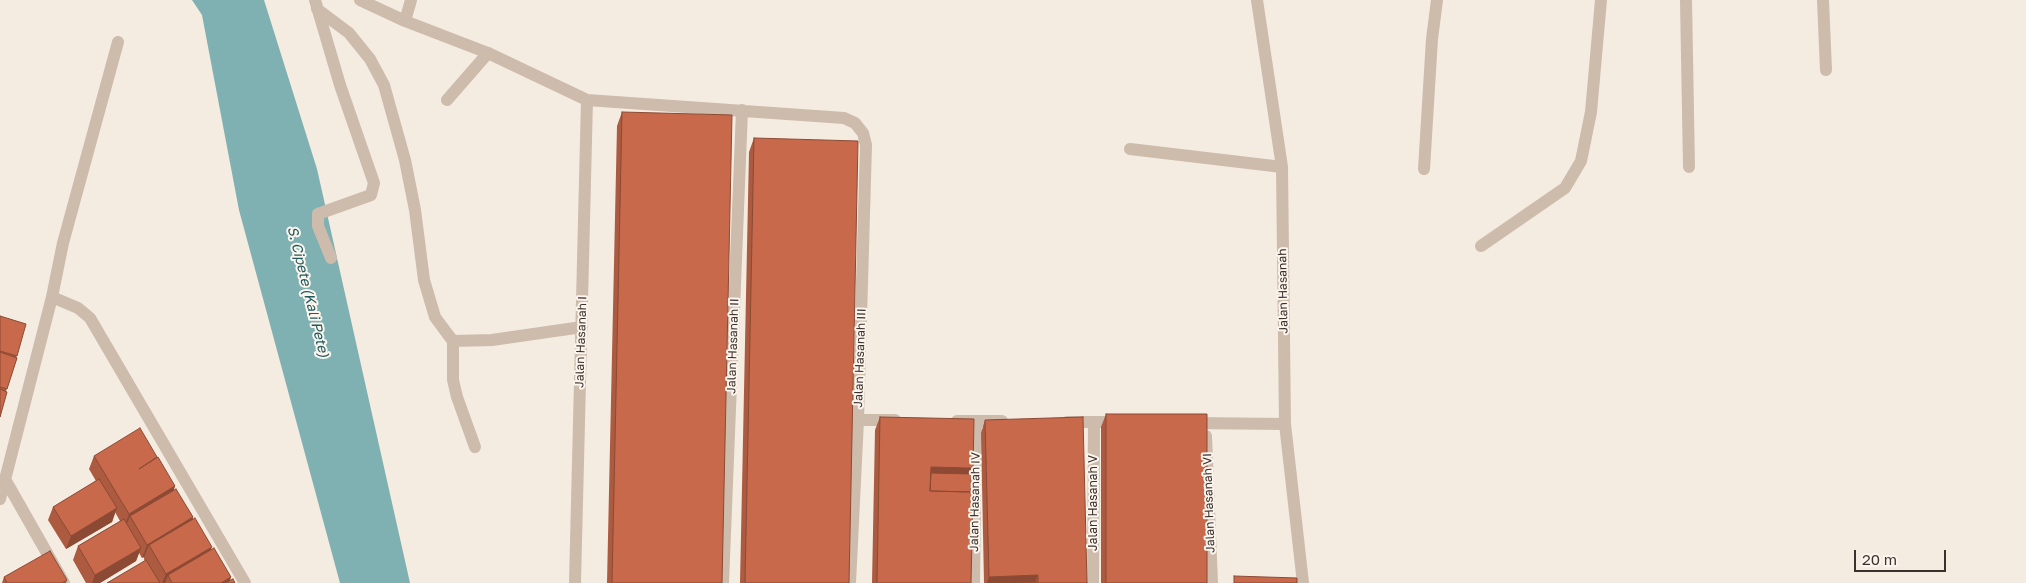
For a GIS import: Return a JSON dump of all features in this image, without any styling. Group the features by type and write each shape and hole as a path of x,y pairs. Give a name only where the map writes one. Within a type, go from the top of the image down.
{"street":[{"path":"360,0 405,21 488,53 588,100 742,110"},
{"path":"405,21 411,0"},
{"name":"Jalan Hasanah","path":"1257,0 1282,167 1284,424 1303,583"},
{"path":"1424,169 1432,39 1437,0"},
{"path":"1481,246 1565,188 1581,161 1591,112 1601,0"},
{"path":"1686,0 1689,167"},
{"path":"1823,0 1826,70"},
{"path":"316,4 340,85 374,183 371,195 318,214 318,226 331,258"},
{"path":"316,4 349,32 370,59 384,85 405,160 415,210 424,280 435,316 454,341 453,380 456,397 475,447"},
{"path":"0,499 52,298 63,243 118,42"},
{"path":"446,100 488,53"},
{"name":"Jalan Hasanah I","path":"575,583 588,100"},
{"name":"Jalan Hasanah III","path":"742,110 844,118 854,123 863,133 866,145 858,420 850,583"},
{"name":"Jalan Hasanah II","path":"723,583 742,110"},
{"path":"1130,149 1282,167"},
{"path":"52,298 78,308 90,318 246,583"},
{"path":"454,341 492,340 582,327"},
{"path":"858,420 907,420"},
{"path":"946,421 1015,421"},
{"name":"Jalan Hasanah IV","path":"974,583 976,421"},
{"path":"1054,422 1131,422"},
{"name":"Jalan Hasanah V","path":"1093,583 1094,422"},
{"path":"1177,423 1284,424"},
{"name":"Jalan Hasanah VI","path":"1205,423 1212,583"},
{"path":"6,481 64,583"}],"water":[{"name":"S. Cipete (Kali Pete)","path":"192,0 264,0 317,169 410,583 340,583 239,210 202,15"}],"building":[{"path":"622,112 732,115 722,583 612,583"},
{"path":"754,138 858,141 849,583 745,583"},
{"path":"0,316 26,324 17,356 0,351"},
{"path":"0,352 17,358 7,389 0,387"},
{"path":"0,389 7,392 0,417"},
{"path":"1106,414 1207,414 1207,583 1106,583"},
{"path":"880,417 974,419 973,468 931,467 930,491 973,492 971,583 877,583"},
{"path":"1083,417 1087,583 1038,583 1038,575 989,577 985,420"},
{"path":"140,428 157,457 139,469 158,457 175,486 129,514 94,456"},
{"path":"931,473 971,474 971,492 930,491"},
{"path":"99,479 117,508 71,536 53,507"},
{"path":"176,489 193,517 147,545 130,516"},
{"path":"195,518 212,547 166,574 149,545"},
{"path":"124,519 141,548 95,575 78,546"},
{"path":"214,548 231,577 221,583 172,583 168,575"},
{"path":"50,551 67,580 62,583 7,583 4,577"},
{"path":"146,560 160,583 107,583"},
{"path":"1234,576 1297,578 1297,583 1234,583"},
{"path":"233,579 235,583 225,583"},
{"path":"1036,582 1036,583 987,583"}]}
